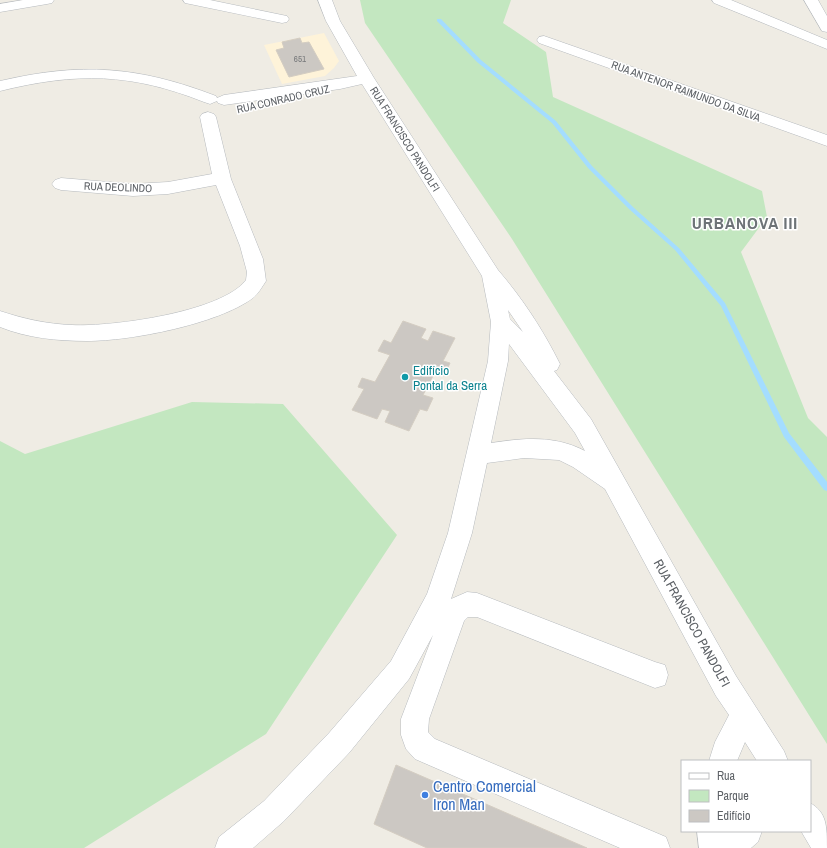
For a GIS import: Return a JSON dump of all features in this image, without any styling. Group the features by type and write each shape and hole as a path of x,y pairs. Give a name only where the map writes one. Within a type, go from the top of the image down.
{"street":[{"path":"0,8 47,0"},
{"path":"190,0 282,20"},
{"name":"RUA FRANCISCO PANDOLFI","path":"325,0 333,21 366,78 491,275"},
{"path":"719,0 827,45"},
{"path":"811,0 827,28"},
{"name":"RUA ANTENOR RAIMUNDO DA SILVA","path":"544,40 827,141"},
{"path":"0,86 40,77 92,71 115,73 127,80 213,106 222,178 256,266 256,282 245,295 200,314 144,327 95,333 37,329 9,323 0,319"},
{"name":"RUA CONRADO CRUZ","path":"213,106 328,91 340,84 366,78"},
{"name":"RUA DEOLINDO","path":"61,184 133,190 161,189 222,178"},
{"path":"230,848 274,811 334,749 400,670 440,594 460,533 498,361 501,322 491,275"},
{"path":"491,275 507,293 543,349 554,374 558,392"},
{"name":"RUA FRANCISCO PANDOLFI","path":"501,322 526,349 583,426 744,715 773,760"},
{"path":"558,450 583,426"},
{"name":"RUA FRANCISCO PANDOLFI","path":"478,455 520,449 558,450 571,454 615,483"},
{"path":"440,594 468,604 477,605 656,675"},
{"path":"468,604 460,607 454,613 415,718 413,731 416,741 425,749 655,848"},
{"path":"723,760 725,752 744,715"},
{"path":"811,820 827,846"},
{"path":"712,832 714,848"},
{"path":"726,848 738,840 746,832"}],"shaded area":[{"path":"324,33 339,61 334,68 325,76 282,84 264,45"}],"green space":[{"path":"360,0 511,0 503,23 546,52 553,97 762,191 767,217 741,252 808,418 827,437 827,744 512,239 365,23"},
{"path":"192,402 283,404 397,535 266,734 84,848 0,848 0,441 25,454"}],"building":[{"path":"300,38 302,43 309,42 324,69 289,77 276,50 284,48 282,42"},
{"name":"Edifício Pontal da Serra","path":"403,321 426,329 421,338 428,341 433,331 455,338 443,361 450,363 444,376 435,372 423,395 433,398 427,411 420,409 409,431 385,422 390,411 382,409 377,419 352,410 364,389 358,387 362,378 375,382 390,355 378,351 384,340 391,343"},
{"name":"Centro Comercial Iron Man","path":"396,765 587,848 427,848 374,824"}],"waterway":[{"path":"439,20 479,61 554,122 590,167 631,208 677,249 723,305 786,435 827,488"}],"place":[{"name":"Edifício Pontal da Serra","path":"405,377"},
{"name":"Centro Comercial Iron Man","path":"425,795"}],"district":[{"name":"URBANOVA III","path":"745,222"}]}
